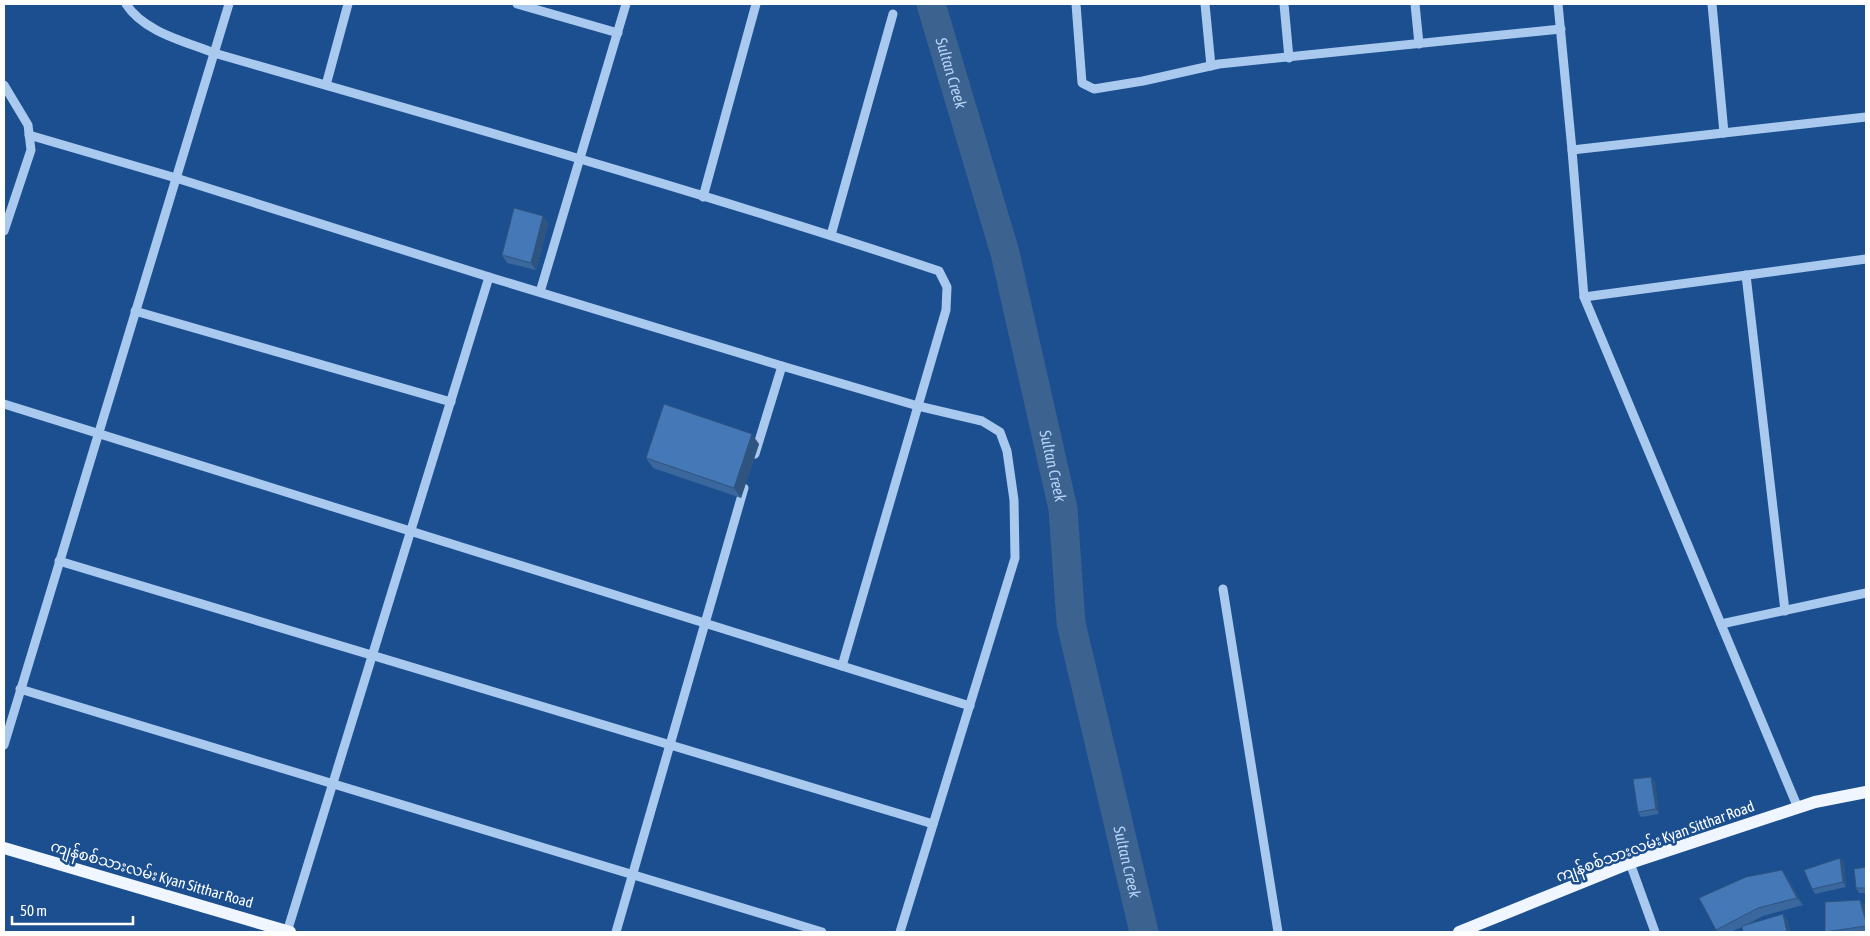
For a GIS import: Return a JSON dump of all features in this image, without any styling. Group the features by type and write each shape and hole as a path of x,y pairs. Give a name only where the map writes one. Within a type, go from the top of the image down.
{"main road":[{"name":"ကျန်စစ်သားလမ်း Kyan Sitthar Road","path":"1459,932 1630,863 1815,802 1866,792"},
{"name":"ကျန်စစ်သားလမ်း Kyan Sitthar Road","path":"4,848 288,932"}],"street":[{"path":"126,4 132,13 155,30 214,53 581,158 703,197 832,235 939,271 947,287 946,310 842,666"},
{"path":"4,745 229,4"},
{"path":"326,85 348,4"},
{"path":"517,4 618,33"},
{"path":"540,292 626,4"},
{"path":"703,197 756,4"},
{"path":"1076,4 1082,83 1094,89 1143,81 1211,66 1560,29"},
{"path":"1205,4 1211,66"},
{"path":"1284,4 1289,58"},
{"path":"1415,4 1419,44"},
{"path":"1558,4 1584,297 1798,808"},
{"path":"1712,4 1724,133"},
{"path":"832,235 893,14"},
{"path":"4,85 28,124 31,150 4,231"},
{"path":"1572,150 1866,117"},
{"path":"30,135 176,178 489,277 782,366 918,406 982,421 1000,432 1007,451 1014,500 1015,558 900,932"},
{"path":"1584,297 1866,259"},
{"path":"1746,275 1785,610"},
{"path":"288,932 489,277"},
{"path":"135,311 452,402"},
{"path":"753,460 782,366"},
{"path":"4,404 970,706"},
{"path":"616,932 747,479"},
{"path":"59,561 933,824"},
{"path":"1223,589 1278,932"},
{"path":"1721,624 1866,593"},
{"path":"20,689 822,932"},
{"path":"1630,863 1655,932"}],"building":[{"path":"514,208 543,216 531,263 502,255"},
{"path":"664,404 752,434 734,488 646,458"},
{"path":"1651,777 1656,809 1638,812 1633,779"},
{"path":"1840,858 1843,882 1812,889 1804,870"},
{"path":"1866,867 1866,888 1856,888 1854,869"},
{"path":"1782,870 1797,898 1758,908 1716,930 1699,898 1746,877"},
{"path":"1860,900 1866,926 1825,932 1825,902"},
{"path":"1783,914 1787,932 1743,932 1742,926"}],"waterway":[{"name":"Sultan Creek","path":"931,4 1005,253 1063,509 1071,623 1144,932"}]}
